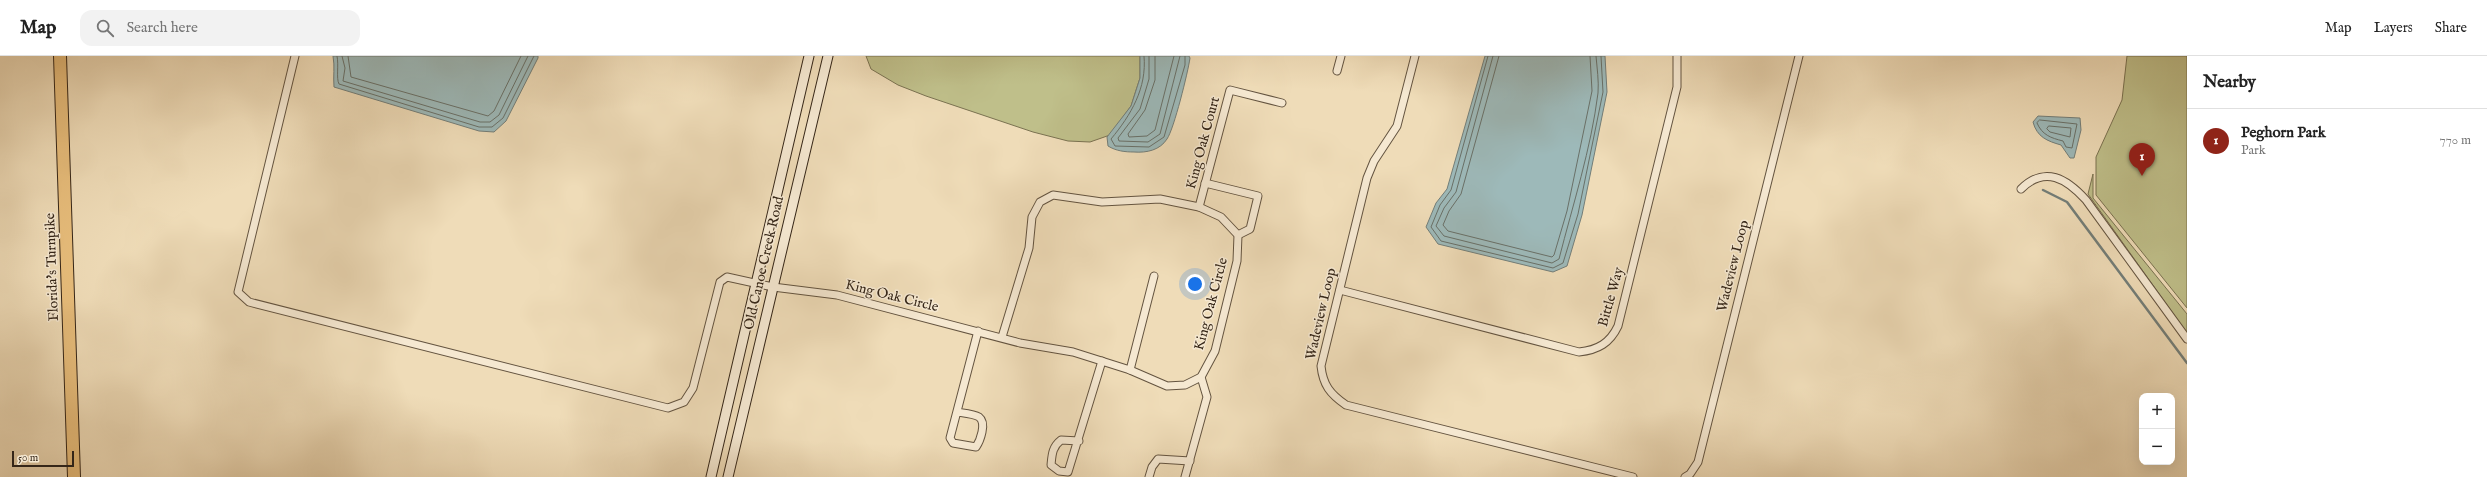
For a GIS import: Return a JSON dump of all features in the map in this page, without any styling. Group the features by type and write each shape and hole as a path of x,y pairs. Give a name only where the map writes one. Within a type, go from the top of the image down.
{"highway":[{"name":"Florida's Turnpike","path":"60,56 74,477"}],"main road":[{"name":"Old Canoe Creek Road","path":"710,477 810,56"},
{"name":"Old Canoe Creek Road","path":"728,477 828,56"},
{"path":"718,447 734,451"}],"street":[{"name":"King Oak Circle","path":"295,56 238,292 249,302 668,408 684,402 693,388 720,282 727,277 773,286 837,295 1102,361 1130,370 1168,386 1185,385 1201,377 1215,350 1237,261 1238,235"},
{"path":"1337,71 1341,56"},
{"name":"Wadeview Loop","path":"1414,56 1397,126 1374,161 1367,178 1321,366 1322,380 1332,395 1346,405 1633,477"},
{"name":"Bittle Way","path":"1340,290 1579,352 1602,346 1612,337 1618,326 1677,87 1676,56"},
{"name":"Wadeview Loop","path":"1685,477 1690,474 1698,462 1799,56"},
{"name":"King Oak Court","path":"1199,207 1230,90 1282,103"},
{"path":"2021,189 2038,176 2052,177 2072,185 2086,200 2187,339"},
{"path":"1002,337 1029,248 1032,217 1040,202 1053,195 1102,202 1160,199 1199,207 1221,217 1238,235 1250,229 1258,196 1205,183"},
{"path":"1130,370 1154,276"},
{"path":"957,412 979,417 982,421 979,442 976,447 971,448 950,441 957,412 978,331"},
{"path":"1078,441 1061,440 1055,444 1052,454 1052,465 1059,471 1068,472 1078,441 1102,361"},
{"path":"1185,477 1207,397 1201,377"},
{"path":"1149,477 1152,467 1158,459 1190,461"}],"green space":[{"path":"866,56 1140,56 1140,78 1131,106 1110,135 1090,142 1068,141 1033,132 898,85 871,69"},
{"path":"2127,56 2187,56 2187,308 2096,195 2096,157 2122,100"},
{"path":"2093,174 2093,198 2187,314 2187,333 2088,194"}],"water":[{"path":"333,56 538,56 538,58 506,121 494,132 479,131 334,87"},
{"path":"1140,56 1189,56 1190,58 1177,113 1167,139 1161,146 1153,150 1139,152 1121,151 1108,146 1107,137 1131,106 1140,78"},
{"path":"1485,56 1605,56 1607,92 1582,215 1567,266 1553,272 1438,244 1426,227 1436,203 1447,189"},
{"path":"2038,116 2080,118 2081,130 2074,158 2070,158 2061,145 2051,142 2040,135 2033,122"}],"waterway":[{"path":"2043,190 2067,202 2187,363"}],"place":[{"name":"Peghorn Park","path":"2142,176"}]}
